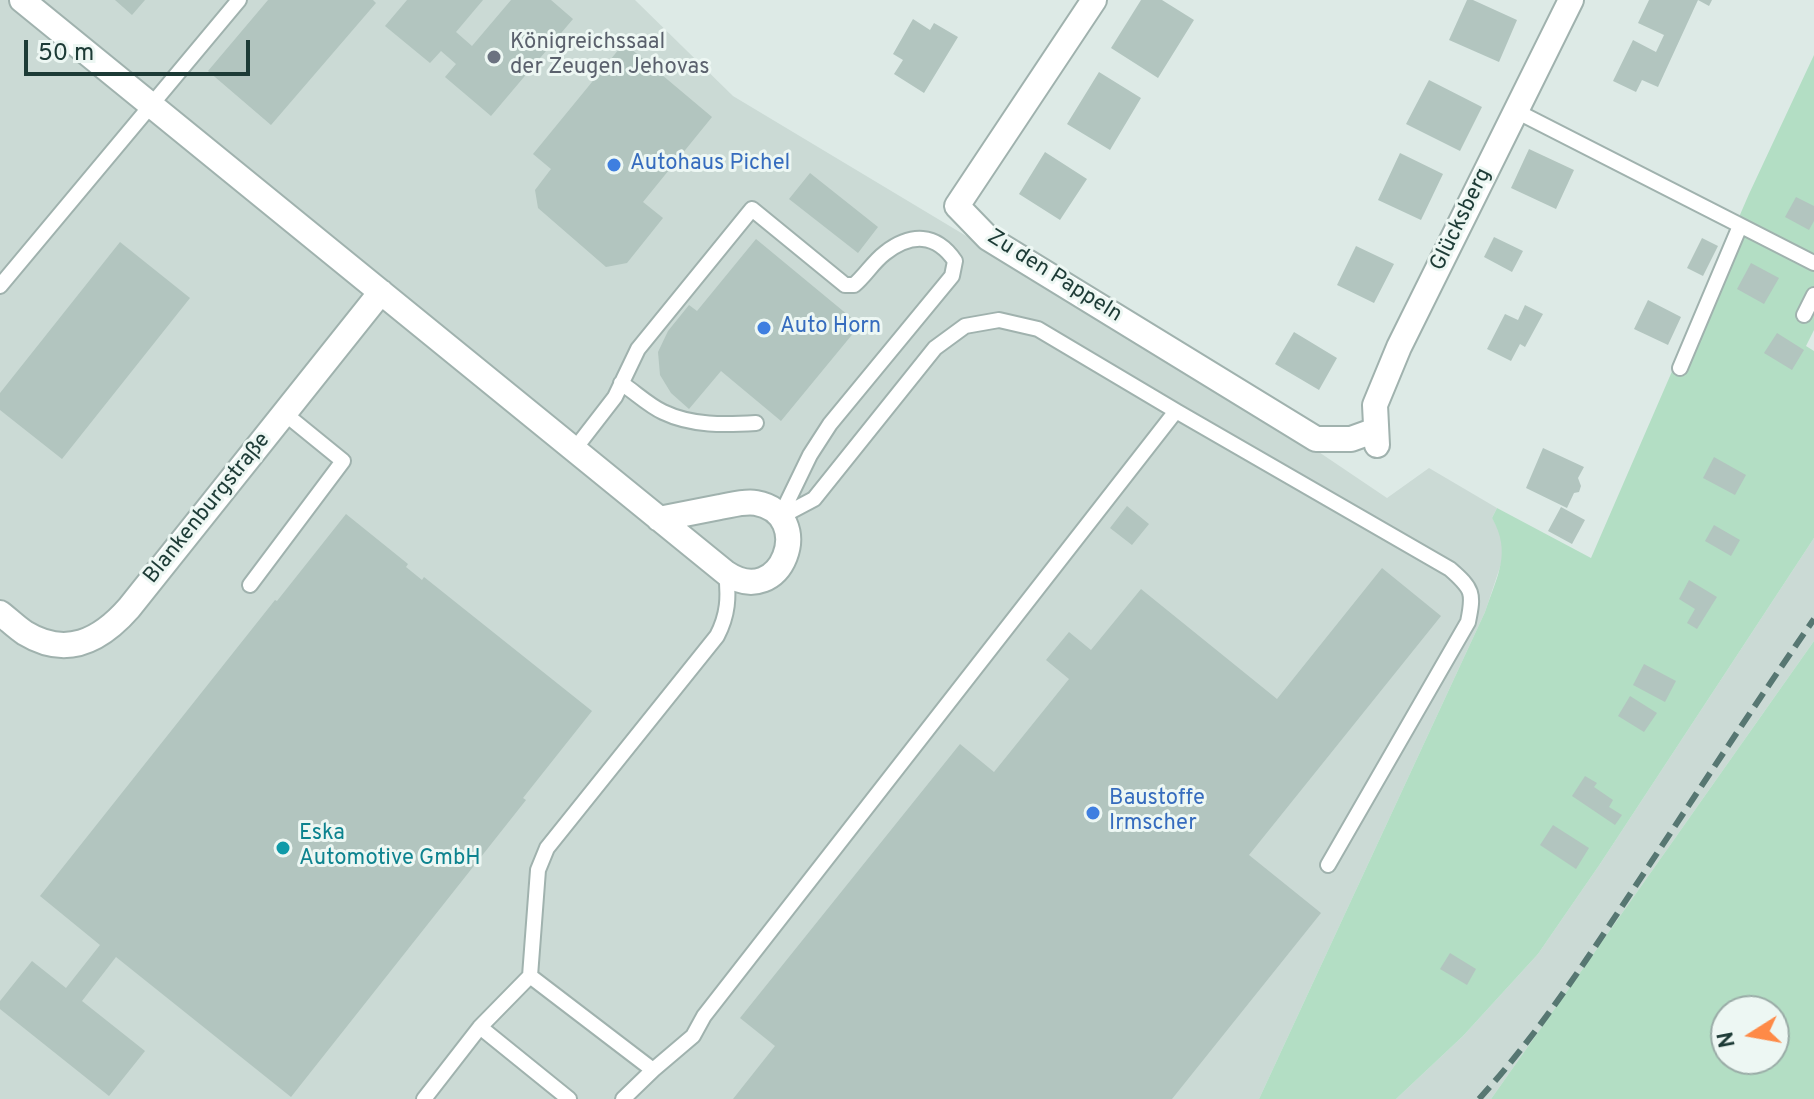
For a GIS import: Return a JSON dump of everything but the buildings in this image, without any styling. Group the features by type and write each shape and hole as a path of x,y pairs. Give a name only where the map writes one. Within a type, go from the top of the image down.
{"street":[{"path":"22,0 574,450 659,519 726,573 741,580 755,581 766,578 781,566 785,558 788,533 780,517 770,508 751,503 659,519"},
{"name":"Zu den Pappeln","path":"1094,0 957,206 988,238 1316,439 1377,438"},
{"name":"Glücksberg","path":"1377,438 1375,405 1399,347 1571,0"},
{"name":"Blankenburgstraße","path":"0,613 24,632 48,644 72,645 96,637 113,626 381,292"}],"lane":[{"path":"0,286 239,0"},
{"path":"1516,111 1814,263"},
{"path":"574,450 615,397 638,349 752,209 845,285 854,285 883,254 917,237 946,248 955,261 952,276 830,424 810,455 780,517"},
{"path":"1680,368 1740,226"},
{"path":"1804,315 1814,295"},
{"path":"780,517 814,499 935,348 965,326 999,320 1038,329 1450,569 1468,584 1472,603 1468,622 1328,865"},
{"path":"621,383 663,412 719,425 756,423"},
{"path":"623,1099 693,1036 704,1016 1176,411"},
{"path":"250,585 343,461 284,413"},
{"path":"424,1099 480,1027 530,976 538,870 547,848 717,636 728,608 726,573"},
{"path":"530,976 653,1070"},
{"path":"480,1027 569,1099"}],"shaded area":[{"path":"0,0 635,0 733,96 1218,384 1387,498 1429,468 1497,508 1492,518 1502,541 1503,558 1485,612 1259,1099 0,1099"},
{"path":"1814,538 1814,641 1491,1099 1396,1099 1463,1036 1538,954"}],"green space":[{"path":"1814,55 1814,330 1806,346 1814,351 1814,538 1538,954 1463,1036 1396,1099 1259,1099 1485,612 1502,554 1492,518 1497,508 1591,558 1749,194"},
{"path":"1814,641 1814,1099 1491,1099"}],"railway":[{"path":"1479,1099 1566,989 1814,619"}],"place":[{"name":"Königreichssaal der Zeugen Jehovas","path":"494,57"},
{"name":"Autohaus Pichel","path":"614,165"},
{"name":"Auto Horn","path":"764,328"},
{"name":"Baustoffe Irmscher","path":"1093,813"},
{"name":"Eska Automotive GmbH","path":"283,848"}]}
